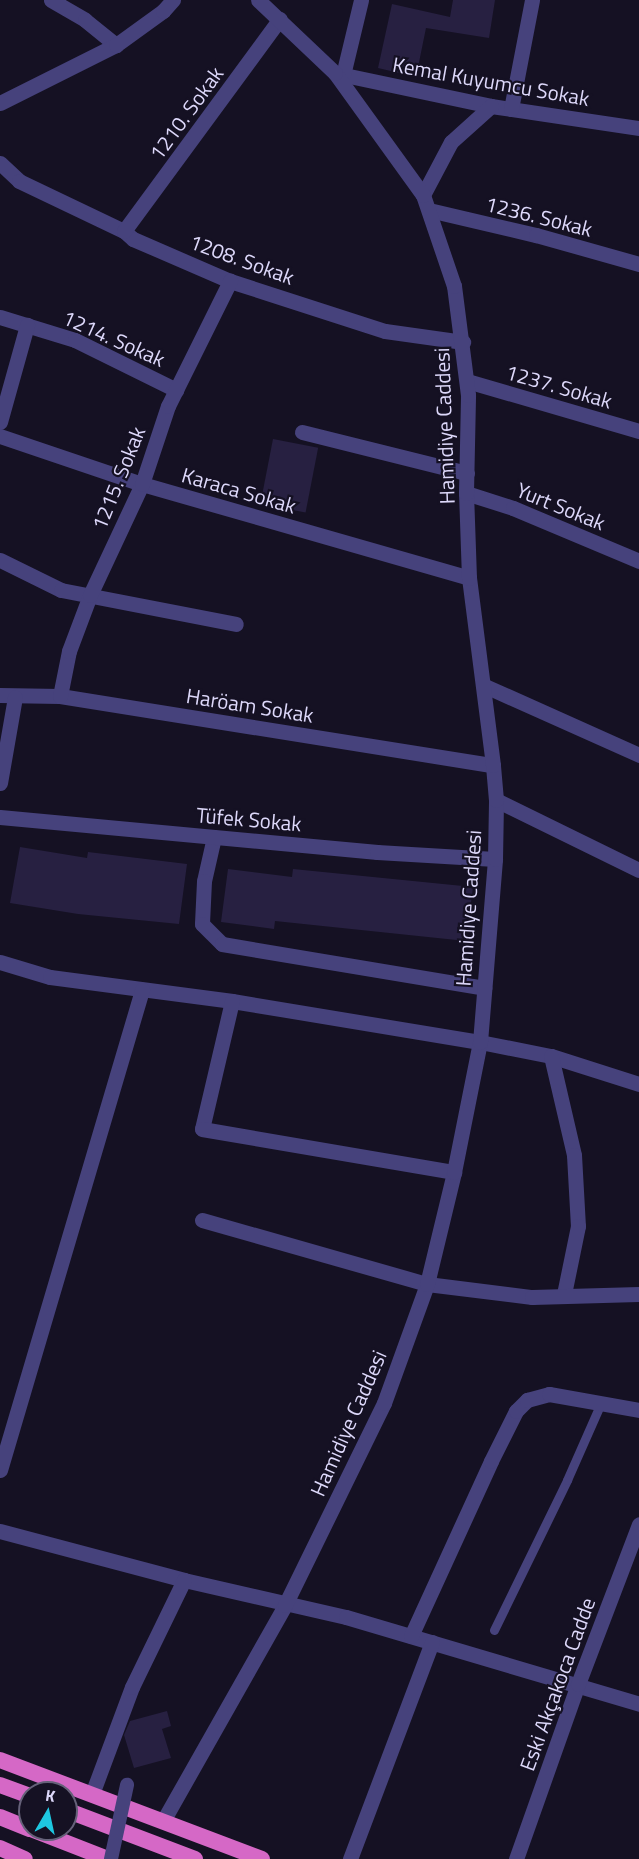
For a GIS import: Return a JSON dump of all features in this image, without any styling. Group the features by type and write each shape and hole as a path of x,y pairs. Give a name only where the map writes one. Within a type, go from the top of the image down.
{"highway":[{"path":"0,1760 262,1859"},
{"path":"0,1785 18,1792"},
{"path":"78,1815 195,1859"},
{"path":"0,1817 18,1824"},
{"path":"63,1841 110,1859"},
{"path":"0,1848 25,1859"}],"street":[{"path":"51,0 85,20 116,45"},
{"path":"0,103 116,45 163,11 173,0"},
{"name":"Hamidiye Caddesi","path":"163,1821 285,1605 384,1403 427,1284 454,1173 480,1042 495,860 496,800 470,578 466,493 466,381 463,342 454,286 423,195 339,74 258,0"},
{"path":"339,74 361,0"},
{"path":"512,109 532,0"},
{"name":"1210. Sokak","path":"124,231 280,19"},
{"name":"Kemal Kuyumcu Sokak","path":"339,74 491,106 639,128"},
{"path":"423,195 451,142 491,106"},
{"name":"1208. Sokak","path":"0,163 19,181 124,231 133,239 230,281 385,331 463,342"},
{"name":"1236. Sokak","path":"429,210 536,235 639,264"},
{"name":"1215. Sokak","path":"60,696 69,651 90,595 142,484 168,406 230,281"},
{"name":"1214. Sokak","path":"0,317 75,340 176,390"},
{"path":"0,422 27,325"},
{"name":"1237. Sokak","path":"466,381 639,431"},
{"path":"302,432 467,473"},
{"name":"Karaca Sokak","path":"0,436 142,484 470,578"},
{"name":"Yurt Sokak","path":"466,493 513,508 639,561"},
{"path":"0,560 62,590 236,624"},
{"path":"484,686 639,755"},
{"path":"0,783 8,696"},
{"name":"Haröam Sokak","path":"8,696 60,696 493,765"},
{"path":"496,800 639,870"},
{"name":"Tüfek Sokak","path":"0,817 495,860"},
{"path":"214,837 204,881 202,924 222,944 484,988"},
{"path":"0,962 50,977 232,1001 480,1042 551,1056 639,1084"},
{"path":"0,1470 142,990"},
{"path":"232,1001 202,1129 454,1173"},
{"path":"551,1056 574,1155 578,1226 564,1294"},
{"path":"202,1220 427,1284 532,1297 564,1294 639,1294"},
{"path":"411,1636 516,1411 526,1400 549,1394 639,1410"},
{"name":"Eski Akçakoca Cadde","path":"516,1859 578,1684 639,1524"},
{"path":"0,1531 184,1580 285,1605 346,1617 578,1684 639,1704"},
{"path":"92,1794 132,1687 184,1580"},
{"path":"350,1859 432,1641"},
{"path":"110,1859 127,1785"}],"lane":[{"path":"494,1630 567,1480 601,1403"}],"building":[{"path":"453,0 495,0 489,38 426,28 416,77 378,68 392,4 450,17"},
{"path":"273,439 318,448 306,513 260,504"},
{"path":"20,847 87,858 88,852 187,864 179,924 78,914 10,903"},
{"path":"228,869 292,877 293,869 473,887 466,941 275,921 274,929 221,922"},
{"path":"167,1711 171,1726 162,1729 171,1758 134,1768 124,1735 130,1721"}]}
